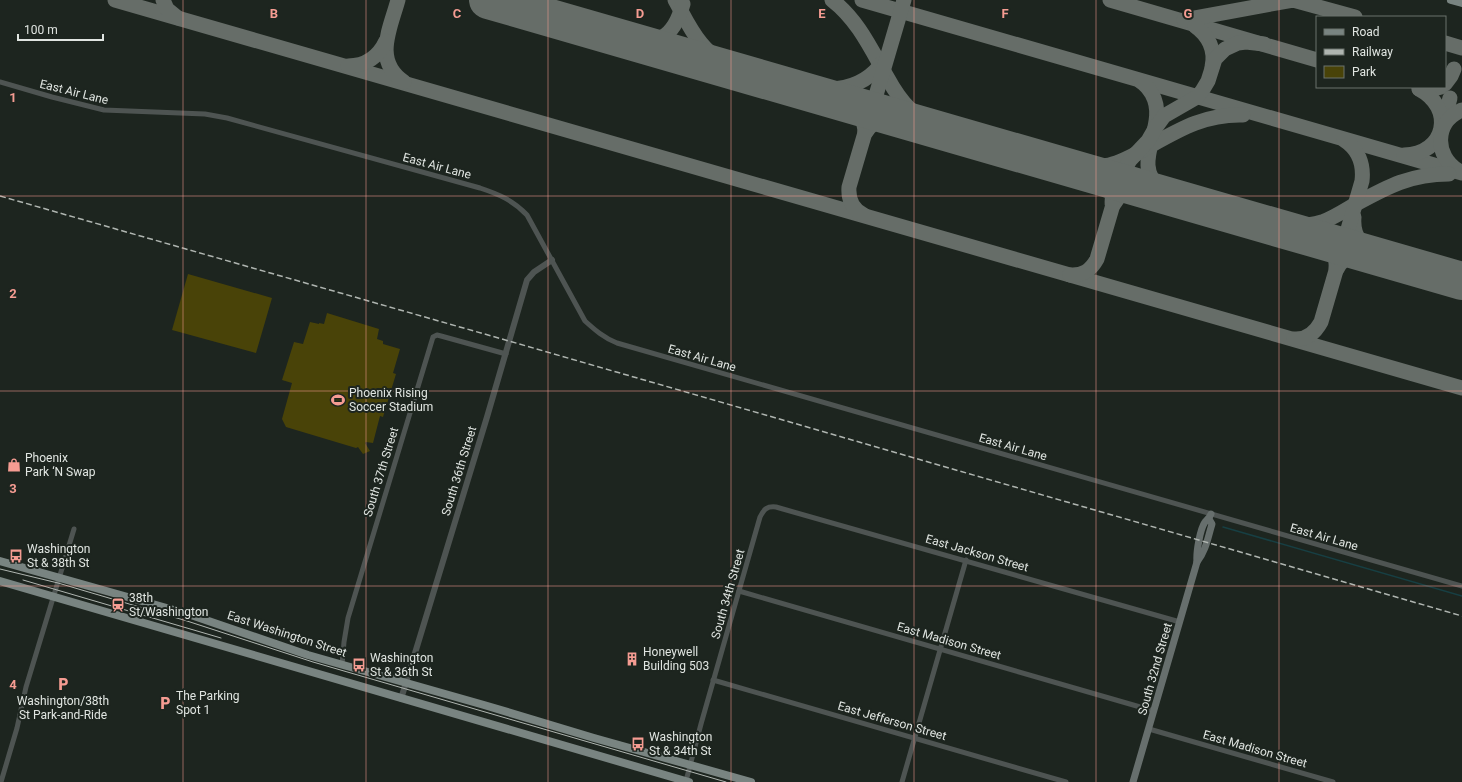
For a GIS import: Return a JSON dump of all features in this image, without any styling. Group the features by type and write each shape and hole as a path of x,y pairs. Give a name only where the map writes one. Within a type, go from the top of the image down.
{"main road":[{"path":"1451,0 1462,3"},
{"name":"South 32nd Street","path":"1133,782 1197,562 1203,554 1209,536 1212,524 1210,517"},
{"name":"East Washington Street","path":"0,561 188,614 272,643 342,664 587,736 751,782"},
{"path":"0,581 688,782"}],"street":[{"name":"East Air Lane","path":"0,82 52,98 104,110 205,114 227,118 498,194 521,209 534,226 585,320 608,340 1210,517 1462,586"},
{"name":"South 36th Street","path":"401,699 527,280 534,272 552,260"},
{"name":"South 37th Street","path":"342,664 344,635 348,618 433,337 436,335 441,336 506,354"},
{"name":"East Jackson Street","path":"767,507 776,507 1180,622"},
{"name":"South 34th Street","path":"688,782 690,764 713,680 760,518 767,507"},
{"path":"1,782 17,728 26,687 74,530"},
{"path":"902,782 966,560"},
{"name":"East Madison Street","path":"739,591 1154,711"},
{"name":"East Jefferson Street","path":"713,680 1066,782"},
{"name":"East Madison Street","path":"1149,729 1333,782"}],"green space":[{"path":"188,274 272,298 256,353 172,330"},
{"name":"Phoenix Rising Soccer Stadium","path":"327,313 379,329 377,339 383,341 383,344 400,349 393,373 396,374 383,417 380,416 373,443 365,443 370,451 363,454 358,447 356,448 286,427 282,419 292,383 282,380 294,342 303,344 310,322 324,324"}],"waterway":[{"path":"1223,527 1462,596"}],"taxiway":[{"path":"115,0 1462,388"},
{"path":"163,0 167,9 178,18"},
{"path":"398,0 388,33 386,54 389,64 395,74 404,82"},
{"path":"675,0 693,33 713,55 727,64 758,78"},
{"path":"832,0 857,26 894,90 906,105 916,114 928,121 961,136"},
{"path":"862,0 1462,173"},
{"path":"864,215 860,213 852,204 849,196 849,187 904,0"},
{"path":"1110,0 1316,60"},
{"path":"1184,20 1293,0 1351,16"},
{"path":"623,39 645,41 662,37 674,26 683,4"},
{"path":"1195,26 1204,34 1210,44 1213,55 1212,67"},
{"path":"348,66 361,64 376,56 386,41"},
{"path":"1070,275 1086,272 1097,259 1122,174 1130,160 1148,141 1164,116 1197,97 1208,81 1215,59 1225,49 1238,43 1246,42 1264,44"},
{"path":"1446,43 1462,48"},
{"path":"781,84 824,89 851,86 874,72 884,60"},
{"path":"1446,83 1454,69"},
{"path":"1140,81 1151,92 1156,106 1156,119 1148,156 1148,168 1152,179 1164,191 1189,202"},
{"path":"1419,89 1430,90 1437,88"},
{"path":"1404,155 1418,153 1429,147 1437,139 1441,129 1441,118 1438,107 1430,97 1419,89"},
{"path":"1443,124 1450,98"},
{"path":"847,104 860,116 864,124 865,133"},
{"path":"1459,171 1451,165 1445,157 1441,139 1442,131 1446,122 1453,115 1462,110"},
{"path":"1048,161 1086,167 1109,165 1129,158 1171,134 1193,124 1217,117 1243,115"},
{"path":"866,132 872,125 880,120 898,118"},
{"path":"1294,339 1307,337 1321,322 1362,181 1362,169 1359,158 1353,148 1344,140"},
{"path":"1085,172 1105,183 1111,191 1112,203"},
{"path":"1255,221 1288,226 1314,224 1322,222 1388,187 1422,176 1449,174"},
{"path":"1114,204 1125,192 1131,190 1146,191 1169,197"},
{"path":"1354,217 1355,231 1360,242 1380,257"},
{"path":"1301,234 1326,245 1334,254 1336,268"},
{"path":"1337,269 1340,263 1349,257 1359,255 1377,257"}],"runway":[{"path":"488,0 1462,281"}],"tram line":[{"path":"0,569 58,583 187,621 313,662 726,782"},
{"path":"23,580 221,638"}],"railway":[{"path":"0,196 1462,616"}],"place":[{"name":"Phoenix Rising Soccer Stadium","path":"338,400"},
{"name":"Phoenix Park ‘N Swap","path":"14,465"},
{"name":"Washington St & 38th St","path":"16,556"},
{"name":"38th St/Washington","path":"118,605"},
{"name":"Honeywell Building 503","path":"632,659"},
{"name":"Washington St & 36th St","path":"359,665"},
{"name":"Washington/38th St Park-and-Ride","path":"63,684"},
{"name":"The Parking Spot 1","path":"165,703"},
{"name":"Washington St & 34th St","path":"638,744"}]}
